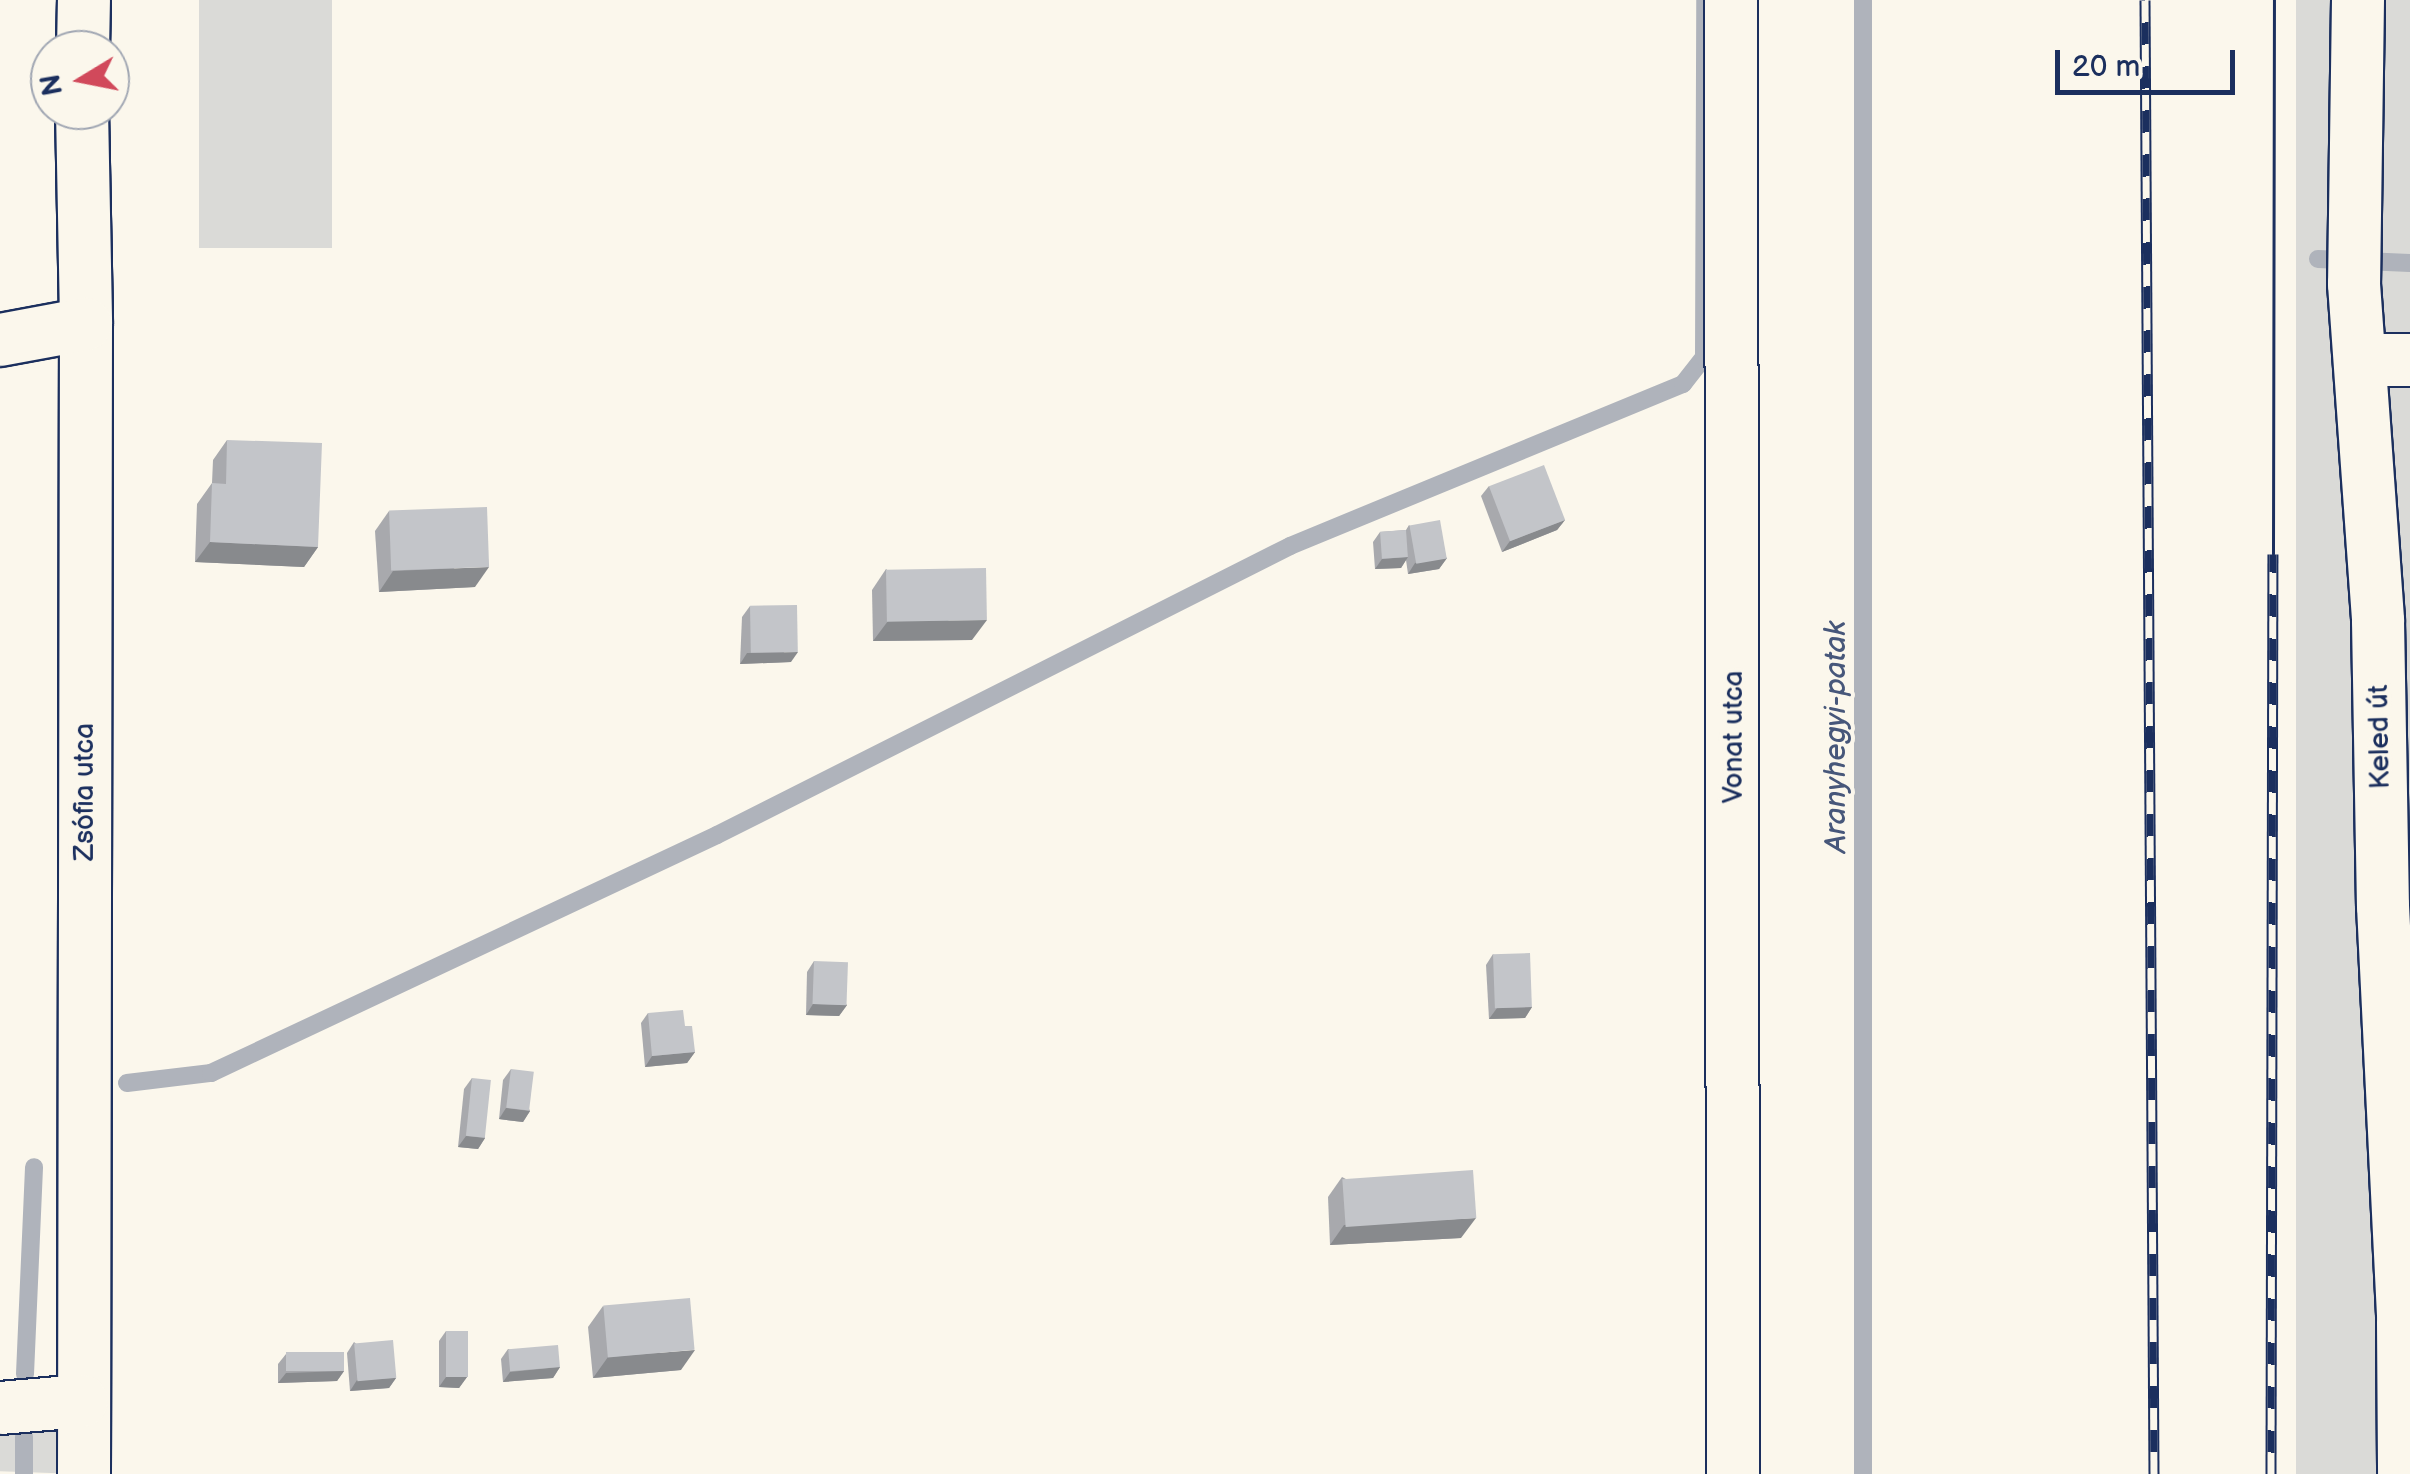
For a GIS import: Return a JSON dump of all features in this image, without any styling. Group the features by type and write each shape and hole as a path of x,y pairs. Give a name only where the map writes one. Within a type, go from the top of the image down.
{"street":[{"path":"83,30 84,0"},
{"name":"Vonat utca","path":"1731,0 1733,1474"},
{"name":"Keled út","path":"2358,0 2354,284 2386,360 2378,621 2383,906 2403,1322 2404,1474"},
{"name":"Zsófia utca","path":"82,130 86,324 84,1474"},
{"path":"0,340 86,324"},
{"path":"0,1408 82,1402"}],"shaded area":[{"path":"199,0 332,0 332,248 199,248"},
{"path":"2296,0 2410,0 2410,1474 2296,1474"},
{"path":"0,1398 82,1401 79,1474 0,1471"}],"building":[{"path":"227,440 322,443 318,547 210,542 212,483 226,484"},
{"path":"1544,465 1565,520 1510,541 1489,486"},
{"path":"487,507 489,567 391,570 389,510"},
{"path":"1440,520 1447,558 1416,564 1409,525"},
{"path":"1406,530 1408,557 1382,559 1380,532"},
{"path":"986,568 987,620 887,622 886,570"},
{"path":"797,605 798,652 751,653 750,606"},
{"path":"1530,953 1532,1007 1495,1008 1493,954"},
{"path":"814,961 848,962 846,1005 812,1004"},
{"path":"683,1010 685,1026 692,1026 695,1052 652,1056 648,1013"},
{"path":"511,1069 534,1072 529,1111 506,1108"},
{"path":"472,1078 491,1080 485,1138 466,1136"},
{"path":"1473,1170 1476,1218 1346,1227 1342,1179"},
{"path":"690,1298 695,1350 608,1357 603,1306"},
{"path":"446,1331 468,1331 468,1377 446,1377"},
{"path":"393,1340 396,1378 357,1381 354,1343"},
{"path":"558,1345 560,1367 510,1371 508,1349"},
{"path":"286,1352 344,1352 344,1371 286,1371"}],"waterway":[{"path":"127,1083 211,1073 717,835 1290,546 1683,384 1704,357 1705,0"},
{"name":"Aranyhegyi-patak","path":"1863,0 1863,1474"},
{"path":"2318,259 2410,263"},
{"path":"25,1374 34,1167"},
{"path":"24,1437 24,1474"}],"tram line":[{"path":"2273,554 2274,0"}],"railway":[{"path":"2145,0 2154,1474"},
{"path":"2271,1474 2273,554"}]}
